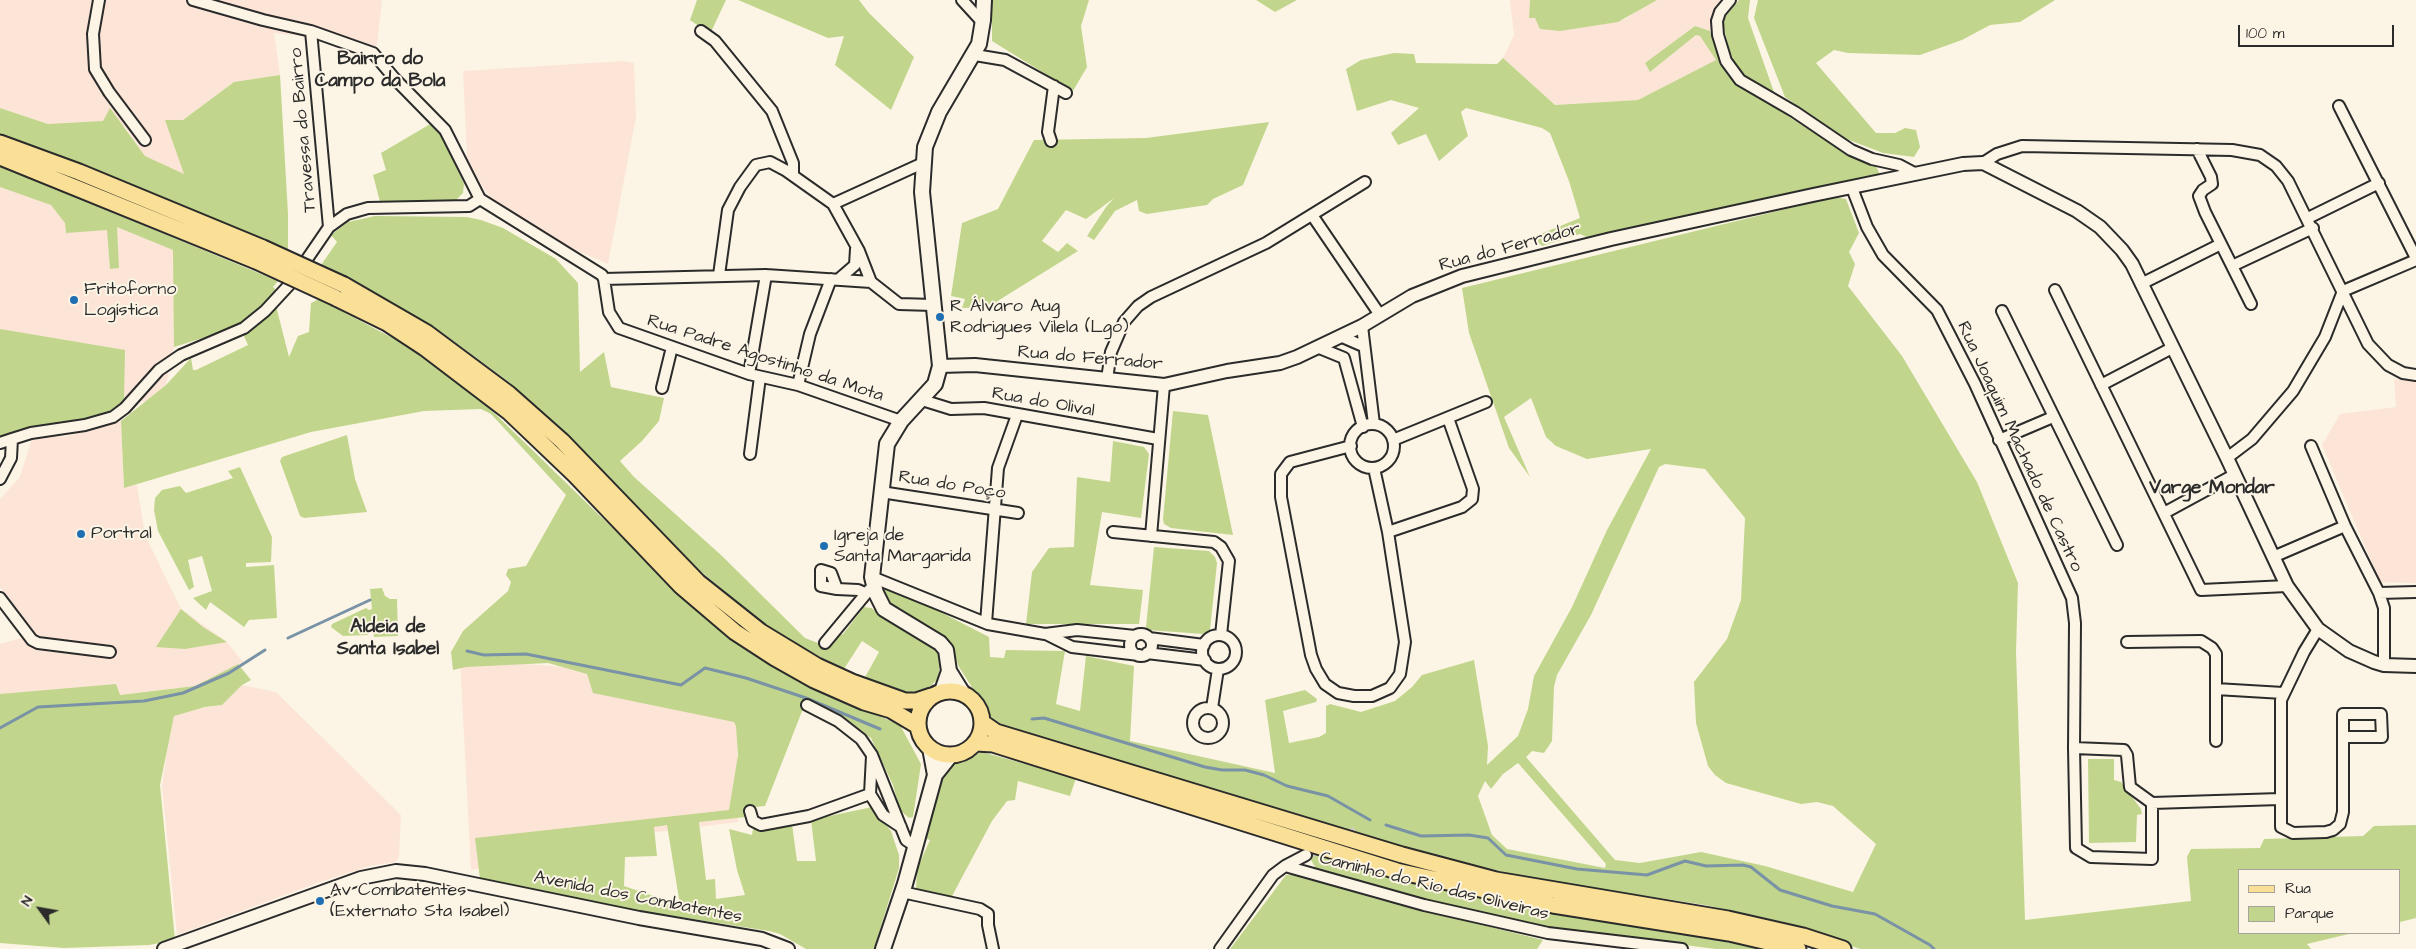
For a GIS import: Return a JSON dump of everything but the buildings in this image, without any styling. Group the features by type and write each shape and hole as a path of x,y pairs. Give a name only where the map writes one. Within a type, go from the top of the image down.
{"main road":[{"path":"950,671 936,694 919,714 918,726 924,742 930,748 944,755 961,754 976,743 981,734 983,723 977,704 962,692 950,671 948,655 944,647 891,614 881,604 870,586 886,444 901,421 935,384 940,366 932,305 922,192 923,163 934,121 975,55 983,23 984,0"},
{"path":"0,143 79,172 340,291 427,333 509,394 562,441 698,582 761,632 816,666 852,682 905,701 916,701 936,694 962,692"},
{"path":"0,157 259,255"},
{"path":"340,291 481,389 502,406 575,475 682,586 734,632 814,680 864,702 891,710 918,726"},
{"path":"983,723 1006,734 1402,855 1496,880 1737,920 1803,936 1843,949"},
{"path":"976,743 993,744 1397,871 1553,905 1729,933 1798,949"},
{"path":"930,748 935,775"},
{"path":"883,949 902,892 935,775 951,755"}],"street":[{"path":"99,0 93,34 95,69 109,92 145,140"},
{"path":"193,0 263,20 311,31 374,53 395,79 445,130 480,199 602,274 604,279 766,275 871,282"},
{"path":"962,0 983,23"},
{"path":"1730,0 1720,12 1717,21 1718,35 1726,61 1740,80 1795,112 1851,150 1872,159 1899,165 1916,174"},
{"name":"Travessa do Bairro","path":"311,31 329,227"},
{"path":"701,31 715,41 772,111 793,163 793,175"},
{"path":"975,55 1005,60 1066,93"},
{"path":"1051,141 1048,132 1054,86"},
{"path":"2227,458 2252,439 2293,392 2326,337 2343,291 2416,259 2340,106"},
{"path":"2416,376 2403,373 2388,365 2368,344 2313,228 2288,181 2276,166 2260,156 2232,150 2022,146 1996,154 1983,163 2056,199 2090,219 2112,238 2122,250 2141,284 2227,458 2287,586 2318,629 2349,651 2384,665 2416,666"},
{"path":"2197,149 2211,177 2212,184 2203,190 2199,196 2251,304"},
{"path":"719,275 728,210 740,187 756,165 770,162 793,175 833,204 856,245 871,282 895,302 905,305 932,305"},
{"path":"833,204 923,163"},
{"name":"Rua do Ferrador","path":"940,366 975,365 1164,385 1227,371 1280,363 1362,326 1412,296 1462,276 1611,239 1963,164 1983,163"},
{"path":"1107,380 1111,352 1124,322 1138,306 1151,297 1224,265 1266,243 1364,182"},
{"path":"2308,218 2379,183"},
{"name":"Rua Joaquim Machado de Castro","path":"1852,188 1867,227 1883,256 1937,310 1975,384 2072,598 2075,623 2075,844 2082,853 2091,857 2152,858 2152,803"},
{"path":"0,443 31,433 85,425 113,417 159,370 180,355 244,328 265,311 290,284 329,227 348,214 368,208 468,206 480,199"},
{"path":"1312,214 1380,315"},
{"path":"2232,266 2313,228"},
{"path":"2141,284 2221,244"},
{"path":"798,385 810,334 836,279 855,265 856,245"},
{"path":"749,374 766,275"},
{"name":"Rua Padre Agostinho da Mota","path":"604,279 609,312 619,328 749,374 798,385 901,421"},
{"path":"2055,290 2201,590 2287,586"},
{"path":"2002,311 2117,545"},
{"path":"1362,326 1374,424"},
{"path":"1340,336 1363,346"},
{"path":"1340,336 1344,358 1363,427"},
{"path":"662,388 672,347"},
{"path":"1318,347 1344,358"},
{"path":"2101,384 2172,348"},
{"path":"750,454 760,377"},
{"path":"1152,536 1158,439 1164,385"},
{"name":"Rua do Olival","path":"922,400 950,409 984,408 1158,439"},
{"path":"1393,440 1486,402"},
{"path":"986,623 998,468 1017,415"},
{"path":"1999,440 2053,417"},
{"path":"1388,532 1462,507 1472,499 1473,489 1448,418"},
{"path":"1374,424 1386,429 1393,440 1393,452 1390,458 1381,466 1374,468 1360,464 1355,459 1351,446 1354,434 1363,427 1374,424"},
{"path":"0,479 11,458 12,439"},
{"path":"1351,446 1290,462 1281,474 1281,497 1311,656 1316,669 1326,684 1338,693 1354,696 1372,696 1390,688 1400,674 1406,642 1388,532 1374,468"},
{"path":"2311,446 2346,526 2379,593 2384,608 2384,665"},
{"path":"2164,513 2234,475"},
{"name":"Rua do Poço","path":"881,492 1018,513"},
{"path":"2274,557 2346,526"},
{"path":"1113,532 1214,542 1225,552 1229,561 1222,635"},
{"path":"825,643 870,586"},
{"path":"837,589 858,590 870,586 986,623 1045,634 1073,631 1135,636 1141,634 1149,638 1204,645"},
{"path":"2379,593 2416,592"},
{"path":"0,598 32,640 38,643 110,652"},
{"path":"2318,629 2283,693 2281,827 2293,833 2326,832 2333,830 2340,824 2343,812 2344,736"},
{"path":"1068,646 1067,637 1073,631"},
{"path":"1045,634 1068,646 1205,660"},
{"path":"1222,635 1232,641 1236,651 1233,662 1229,666 1218,669 1208,665 1202,650 1211,637 1222,635"},
{"path":"1135,636 1131,641 1131,648 1143,654"},
{"path":"1143,654 1152,646 1149,638"},
{"path":"2127,642 2196,640 2207,643 2216,654 2216,741"},
{"path":"1212,708 1218,669"},
{"path":"2216,689 2283,693"},
{"path":"808,705 850,729 861,739 872,755 906,840 915,846"},
{"path":"2074,748 2124,750 2127,755 2130,787 2134,792 2152,803 2280,799"},
{"path":"872,755 870,794 883,815 901,826"},
{"path":"750,811 753,821 761,825 808,816 870,794"},
{"path":"1220,949 1273,875 1306,855"},
{"name":"Caminho do Rio das Oliveiras","path":"1285,866 1424,905 1548,933 1682,949"},
{"name":"Avenida dos Combatentes","path":"169,948 361,878 396,872 425,874 639,918 762,939 788,949"},
{"path":"902,892 980,909 988,914 988,925 993,949"}],"shaded area":[{"path":"0,0 382,0 377,45 371,55 304,36 274,33 280,75 234,82 183,120 184,175 145,156 125,127 48,124 0,108"},
{"path":"1510,0 1530,0 1529,18 1624,20 1644,6 1657,0 1739,0 1726,16 1714,7 1710,31 1695,26 1645,63 1650,72 1696,35 1700,36 1717,60 1638,100 1555,105 1503,58 1514,35"},
{"path":"623,61 634,63 636,117 608,264 573,249 495,202 483,188 467,158 463,71"},
{"path":"0,183 178,247 174,347 166,385 145,402 121,398 0,338"},
{"path":"2394,379 2416,381 2416,583 2380,582 2322,445 2340,414 2396,407"},
{"path":"121,421 124,487 137,485 145,535 181,609 227,642 243,662 195,686 120,695 0,694 0,644 35,634 0,587 0,499 20,477 32,438 68,436"},
{"path":"460,659 592,669 737,711 738,822 626,836 471,870"},
{"path":"242,685 276,692 401,815 399,856 396,862 370,866 320,882 177,935 162,787 172,713 222,705"}],"green space":[{"path":"697,0 726,0 710,34 690,20"},
{"path":"738,0 859,0 869,13 914,57 891,110 835,65 844,36 828,38"},
{"path":"992,0 1089,0 1081,26 1087,67 1073,91 992,41"},
{"path":"1256,0 1297,0 1275,12"},
{"path":"1530,0 1657,0 1618,22 1560,31 1540,29 1535,18 1529,18"},
{"path":"1739,0 1750,0 1748,18 1775,95 1740,73 1729,50 1723,23 1726,16"},
{"path":"1758,0 2055,0 2020,22 1990,25 1962,40 1920,55 1848,53 1834,50 1816,63 1876,133 1895,133 1905,128 1916,130 1920,147 1914,157 1883,153 1844,138 1785,97 1754,18"},
{"path":"1695,26 1710,31 1720,58 1735,82 1853,158 1876,166 1881,177 1593,240 1580,234 1542,246 1533,237 1580,218 1569,181 1550,133 1542,128 1466,108 1461,112 1468,136 1439,161 1426,134 1398,145 1391,133 1419,108 1391,100 1357,111 1346,69 1361,60 1394,53 1414,54 1416,63 1497,64 1503,58 1555,105 1638,100 1716,60 1700,36 1696,35 1650,72 1645,63"},
{"path":"280,75 288,214 288,250 0,134 0,108 48,124 103,121 110,108 145,156 184,174 165,120 183,120 234,82"},
{"path":"1269,122 1243,185 1213,199 1207,205 1147,214 1139,211 1137,200 1115,211 1094,240 1087,236 1114,198 1086,219 1066,210 1042,241 1058,252 1067,243 1078,251 988,307 962,308 965,299 951,296 962,223 998,209 1034,140 1146,138"},
{"path":"432,123 443,137 464,184 463,193 455,201 380,202 373,175 386,170 381,153"},
{"path":"0,166 278,281 273,287 278,292 235,328 174,347 173,250 117,227 119,268 110,269 107,230 66,233 65,223 51,205 0,187"},
{"path":"1835,197 1846,199 1859,233 1849,252 1855,264 1848,286 1902,356 1977,482 2018,583 2016,652 2025,920 2191,901 2187,857 2191,849 2260,848 2264,839 2363,836 2374,826 2416,825 2416,918 2401,922 2401,869 2238,869 2238,934 2349,934 2307,944 2311,949 1860,949 1783,922 1705,905 1535,879 1380,844 1001,724 991,717 959,667 950,642 945,637 897,610 884,596 884,585 888,585 989,637 990,657 1004,658 1006,650 1065,651 1056,704 1080,711 1086,656 1134,666 1130,741 1275,773 1265,700 1305,690 1317,699 1316,702 1283,711 1289,743 1319,737 1326,733 1326,706 1330,704 1361,712 1395,701 1412,687 1422,675 1474,660 1488,746 1487,765 1518,736 1528,709 1534,676 1572,607 1607,530 1651,449 1587,459 1556,446 1546,437 1531,398 1504,417 1530,477 1509,448 1469,333 1462,288","holes":["1665,464 1705,469 1745,518 1741,600 1727,639 1694,682 1696,723 1708,766 1715,775 1726,783 1801,804 1817,802 1833,806 1876,844 1853,892 1765,866 1701,852 1640,863 1615,860 1526,757 1532,751 1544,753 1552,741 1554,687 1557,675 1591,615 1659,467","1518,763 1606,864 1605,868 1507,849 1492,835 1478,796 1485,781 1491,789 1503,774"]},
{"path":"375,216 467,217 481,220 503,228 556,259 578,283 580,372 604,352 611,387 664,398 659,421 642,441 620,461 634,477 721,555 805,638 818,643 843,634 864,607 871,608 933,645 938,653 940,664 938,679 928,688 904,694 864,679 879,652 862,641 844,669 800,647 757,619 691,563 509,382 444,334 348,278 321,265 337,242 331,235 348,222"},
{"path":"319,299 400,342 454,378 487,406 715,626 754,654 809,686 900,725 921,764 913,817 909,818 900,810 893,785 871,738 806,701 765,806 744,808 746,817 699,822 706,880 715,879 716,899 745,895 737,870 729,829 752,835 753,829 792,824 797,861 816,861 811,820 872,807 891,831 899,855 899,868 874,949 806,949 780,934 769,931 604,905 480,879 475,838 729,810 738,755 736,726 734,722 593,693 587,674 548,663 466,667 453,670 451,652 463,631 508,591 511,582 506,575 508,569 526,566 566,495 491,414 481,409 424,411 311,432 124,488 121,421 166,385 191,358 193,370 196,370 248,345 243,334 276,306 289,357 298,336 309,332 311,303","holes":["667,825 680,905 624,886 625,857 657,856 654,827"]},
{"path":"0,329 125,350 124,399 111,415 72,425 17,431 0,437"},
{"path":"1173,411 1208,415 1233,535 1171,528 1164,524"},
{"path":"347,435 355,479 367,512 304,518 300,516 280,461 282,457"},
{"path":"1113,441 1144,447 1149,454 1141,518 1102,512 1090,585 1143,590 1139,624 1026,624 1032,572 1049,548 1074,547 1077,477 1110,482"},
{"path":"240,467 272,537 271,562 246,563 246,567 274,565 277,618 249,620 244,627 210,602 206,610 193,598 212,591 202,556 188,560 194,587 189,590 158,531 154,510 155,498 162,490 180,486 186,493 233,478 228,471"},
{"path":"1154,547 1209,551 1215,557 1217,563 1210,630 1203,634 1148,630 1146,627"},
{"path":"382,588 385,596 390,599 397,599 398,636 374,637 371,623 367,624 368,635 343,636 331,627 332,624 366,608 372,609 370,589"},
{"path":"181,609 203,627 227,642 185,649 156,647"},
{"path":"238,664 251,680 242,685 222,705 205,707 174,716 160,785 175,940 149,945 64,948 0,943 0,694 116,684 120,695 195,686"},
{"path":"982,752 1076,778 1070,796 1018,781 1015,800 1007,801 992,821 951,898 916,889 917,869 930,840 924,838 939,783 956,762"},
{"path":"2088,759 2114,759 2114,780 2121,782 2141,809 2142,814 2137,815 2136,842 2089,843"},
{"path":"1311,854 1389,877 1490,901 1766,949 1716,949 1614,936 1547,927 1438,905 1318,872 1308,855"},
{"path":"1286,875 1296,875 1376,899 1543,940 1537,949 1230,949"}],"waterway":[{"path":"288,638 370,600"},
{"path":"0,728 38,707 144,701 183,693 229,673 265,650"},
{"path":"467,651 484,655 526,654 681,685 705,668 746,678 806,698 880,729"},
{"path":"1032,719 1044,718 1205,767 1222,770 1245,770 1264,775 1287,786 1328,796 1370,820"},
{"path":"1386,825 1421,836 1469,835 1488,838 1506,855 1577,869 1647,875 1685,861 1706,866 1743,865 1751,867 1780,890 1832,906 1875,914 1934,949"}],"tunnel":[{"path":"1306,855 1359,830"}],"place":[{"name":"Fritoforno Logística","path":"74,300"},
{"name":"R Álvaro Aug Rodrigues Vilela (Lgo)","path":"940,317"},
{"name":"Portral","path":"81,534"},
{"name":"Igreja de Santa Margarida","path":"824,546"},
{"name":"Av Combatentes (Externato Sta Isabel)","path":"320,901"}],"district":[{"name":"Bairro do Campo da Bola","path":"380,71"},
{"name":"Varge Mondar","path":"2212,489"},
{"name":"Aldeia de Santa Isabel","path":"388,639"}]}
